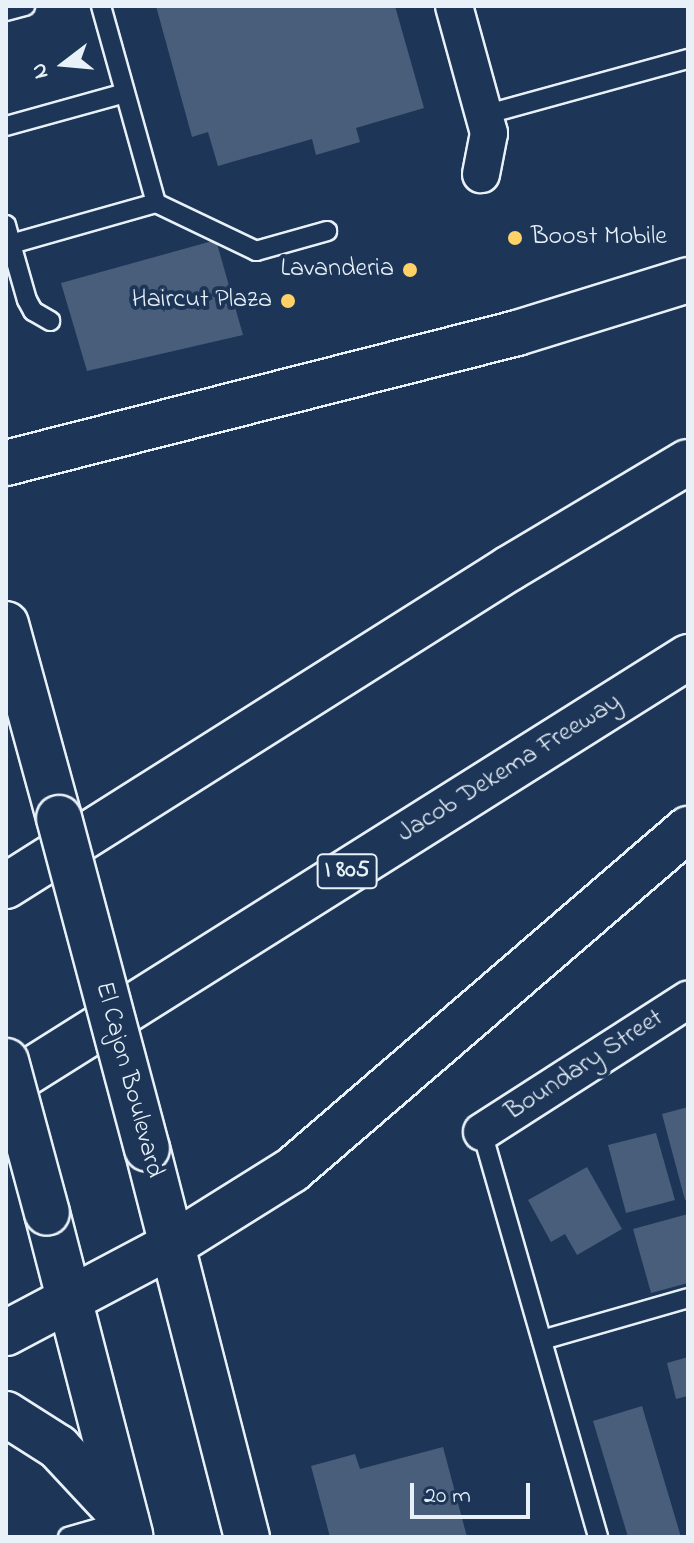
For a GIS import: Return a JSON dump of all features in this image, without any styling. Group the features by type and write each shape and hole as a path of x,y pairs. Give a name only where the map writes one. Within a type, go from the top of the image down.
{"main road":[{"path":"6,463 517,333 688,280"},
{"path":"6,886 510,568 688,462"},
{"name":"El Cajon Boulevard","path":"6,624 147,1148 247,1537"},
{"name":"Jacob Dekema Freeway","path":"6,1086 688,657"},
{"path":"6,1333 172,1245 292,1170 688,829"},
{"path":"6,1061 128,1529"},
{"path":"6,1414 58,1447 128,1529"}],"street":[{"path":"454,6 489,133 481,174"},
{"name":"Boundary Street","path":"482,1132 688,1000"}],"lane":[{"path":"6,11 25,6"},
{"path":"101,6 156,203"},
{"path":"484,115 688,59"},
{"path":"6,126 125,93"},
{"path":"11,244 156,203 256,251 327,231"},
{"path":"6,225 27,300 33,311 50,321"},
{"path":"482,1132 598,1537"},
{"path":"542,1340 688,1298"},
{"path":"68,1537 128,1529"}],"building":[{"path":"156,6 395,6 424,108 356,128 360,142 316,155 312,139 218,166 208,132 192,137"},
{"path":"216,240 243,335 87,371 61,283"},
{"path":"688,1107 688,1199 685,1200 662,1114"},
{"path":"656,1133 675,1200 626,1213 608,1145"},
{"path":"587,1167 622,1229 577,1255 565,1234 551,1242 528,1200"},
{"path":"688,1214 688,1283 651,1293 633,1229"},
{"path":"688,1357 688,1396 676,1399 667,1363"},
{"path":"642,1406 681,1537 628,1537 593,1421"},
{"path":"443,1447 467,1537 330,1537 311,1466 355,1454 360,1469"}],"place":[{"name":"Boost Mobile","path":"515,238"},
{"name":"Lavanderia","path":"410,270"},
{"name":"Haircut Plaza","path":"288,301"}]}
